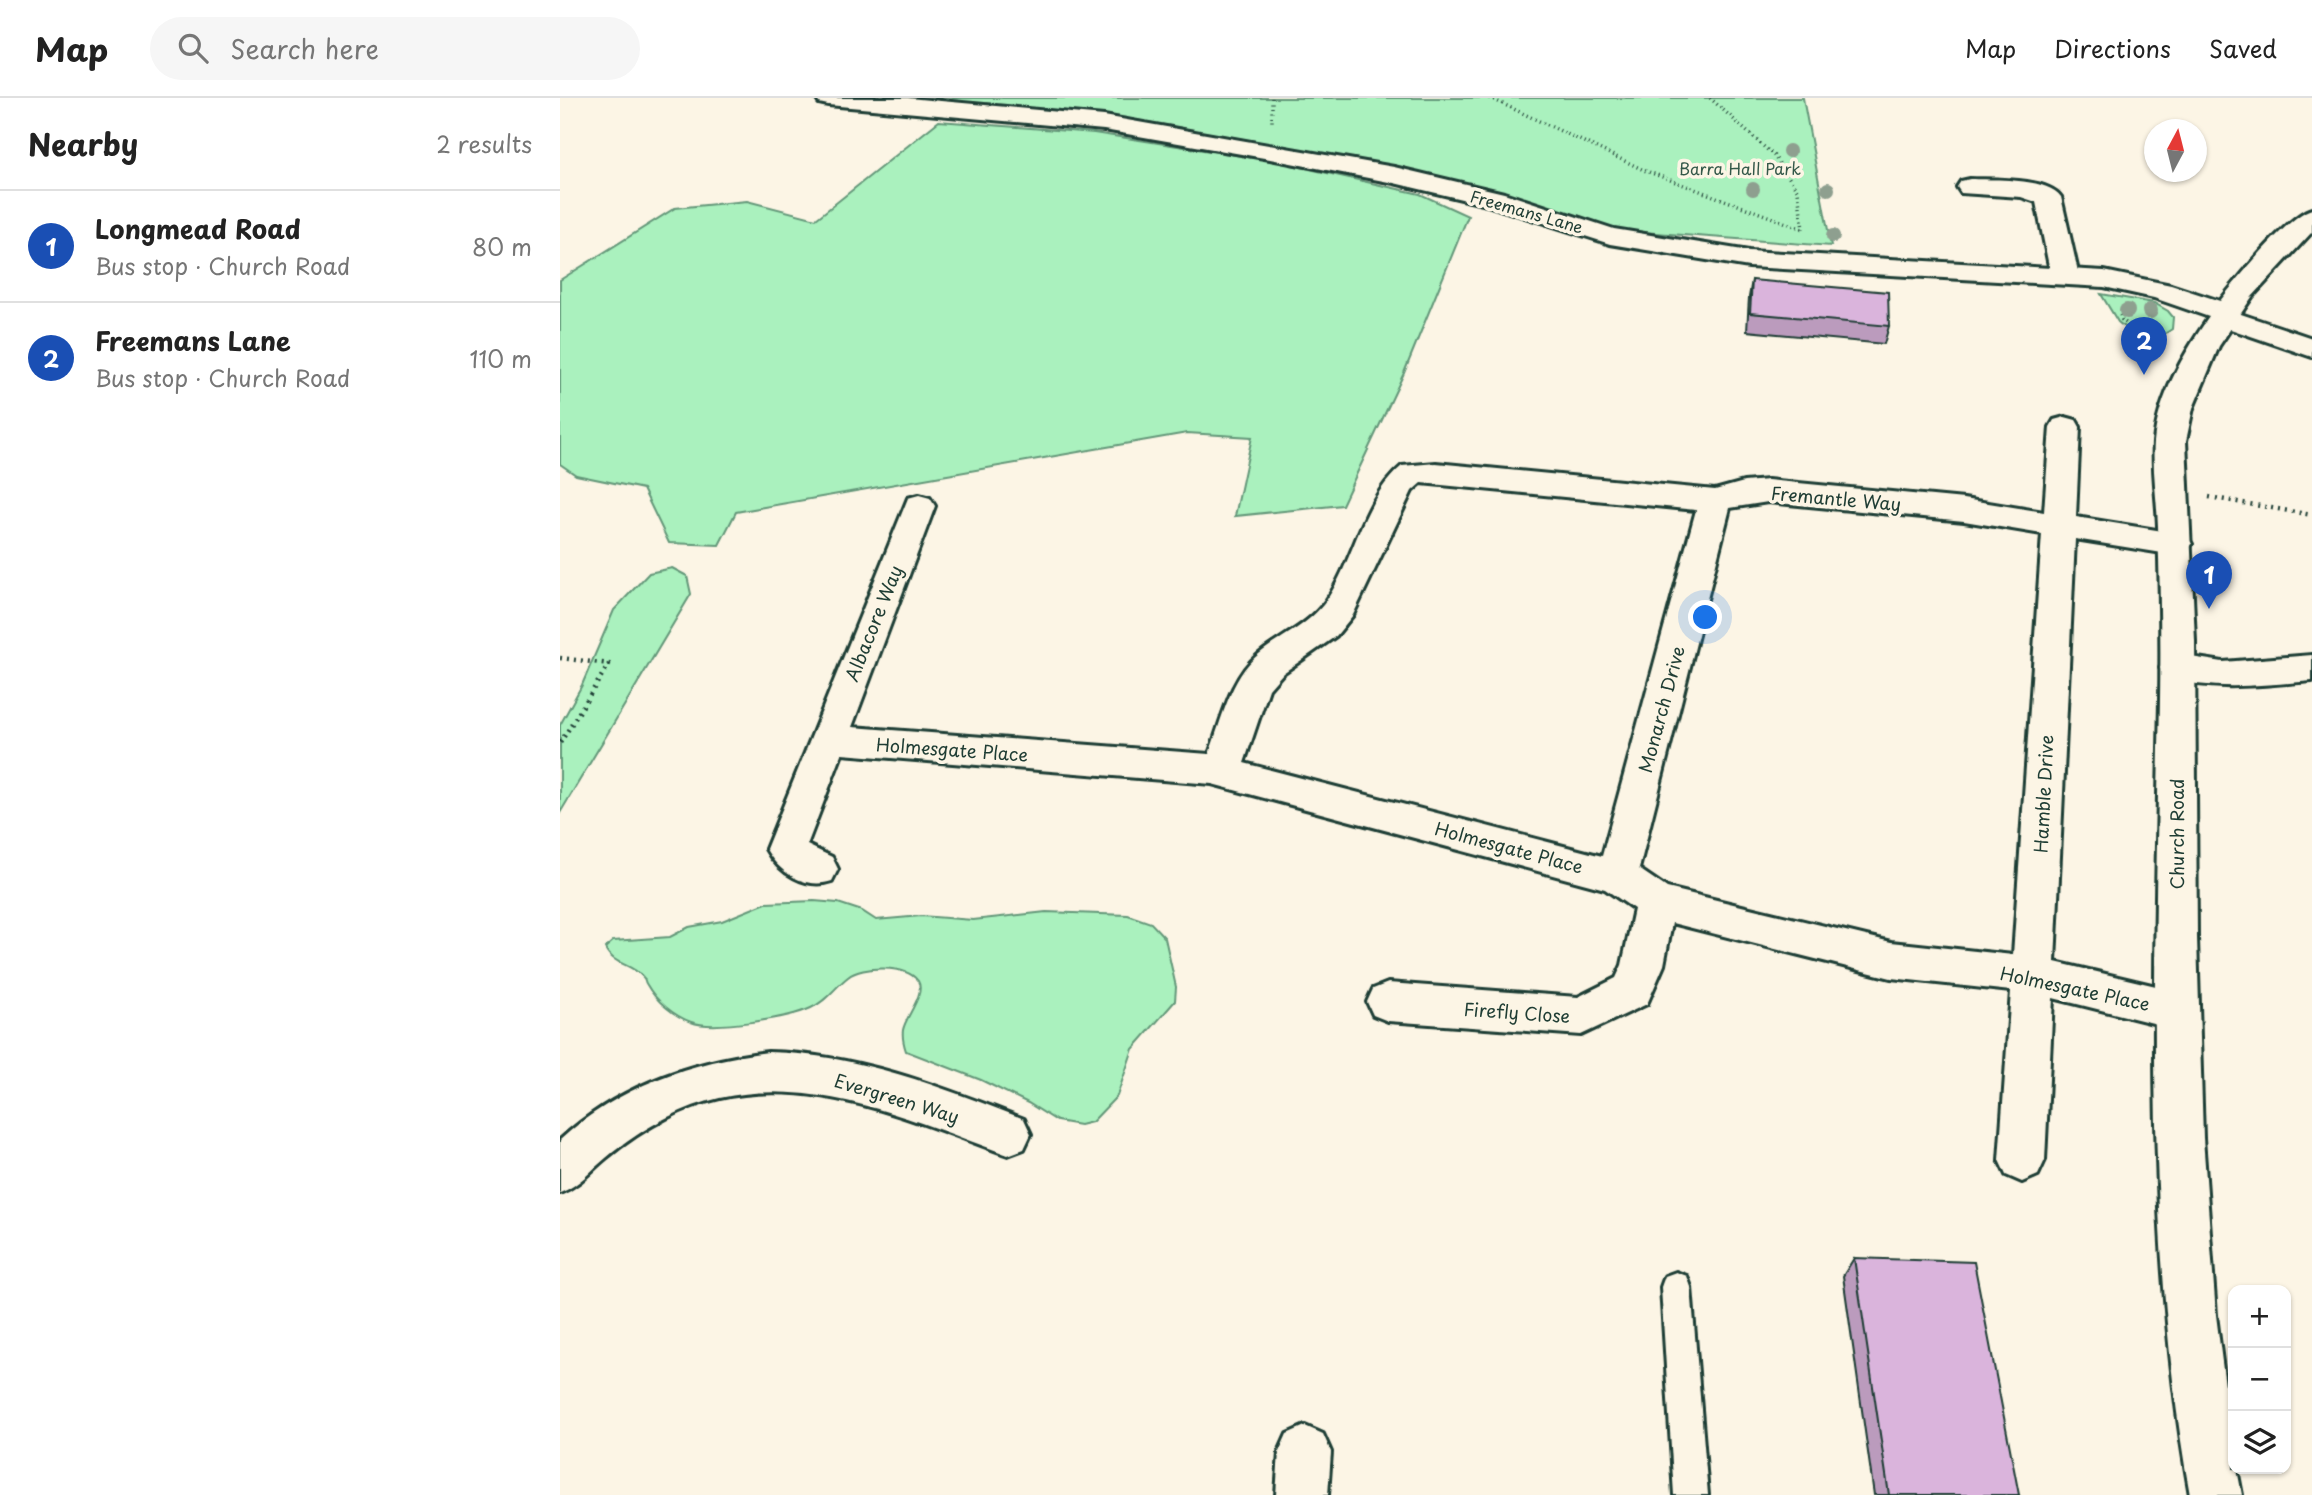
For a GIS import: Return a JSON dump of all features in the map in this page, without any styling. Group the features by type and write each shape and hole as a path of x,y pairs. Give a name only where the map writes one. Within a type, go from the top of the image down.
{"street":[{"name":"Freemans Lane","path":"828,98 1116,125 1394,176 1495,199 1610,236 1749,259 2065,276 2134,284 2312,348"},
{"path":"1970,187 2023,189 2048,197 2065,276"},
{"name":"Church Road","path":"2216,1495 2204,1439 2190,1320 2180,1132 2177,1010 2178,668 2170,442 2175,412 2189,371 2224,315 2250,280 2312,217"},
{"name":"Hamble Drive","path":"2022,1160 2065,427"},
{"name":"Fremantle Way","path":"1222,772 1253,684 1270,664 1324,627 1341,606 1399,485 1412,473 1436,472 1715,501 1744,493 1769,491 1964,510 2058,523 2175,544"},
{"name":"Monarch Drive","path":"1617,876 1715,501"},
{"name":"Albacore Way","path":"818,869 798,861 786,849 919,506"},
{"path":"2178,668 2223,675 2312,668"},
{"name":"Holmesgate Place","path":"828,739 1222,772 1617,876 1656,902 1891,960 2032,975 2177,1010"},
{"name":"Firefly Close","path":"1388,1002 1581,1016 1632,990 1643,965 1656,902"},
{"name":"Evergreen Way","path":"560,1171 608,1128 664,1096 712,1080 770,1072 794,1071 845,1079 1008,1134"}],"lane":[{"path":"1676,1287 1691,1495"}],"path":[{"path":"1490,98 1646,171 1803,229"},
{"path":"1710,98 1774,156 1798,191 1803,229 1820,264"},
{"path":"2122,320 2189,371"},
{"path":"2172,490 2312,515"},
{"path":"560,658 609,664 560,743"}],"green space":[{"name":"Barra Hall Park","path":"896,98 1803,98 1831,246 1615,230 1459,184 1271,144 1125,118"},
{"path":"939,121 1094,133 1274,161 1420,194 1468,216 1404,373 1342,505 1235,516 1252,437 1187,433 736,512 719,545 669,543 643,489 576,475 560,464 560,280 675,208 747,201 816,219"},
{"path":"2101,294 2154,303 2173,317 2172,329 2147,346 2118,322"},
{"path":"672,568 687,576 691,594 560,813 560,725 582,685 614,610 649,573"},
{"path":"766,903 838,903 862,911 876,920 921,916 973,920 1046,912 1128,915 1151,923 1165,938 1176,987 1175,1001 1133,1049 1117,1096 1092,1122 1080,1125 1057,1121 981,1080 906,1051 903,1030 920,986 912,975 904,972 884,968 855,973 817,1005 786,1016 733,1024 702,1024 678,1016 666,1007 655,997 642,976 612,958 605,948 613,941 670,937 689,927 722,921"}],"building":[{"path":"1752,280 1888,292 1889,326 1750,313"},
{"path":"1854,1258 1974,1262 2019,1495 1889,1495"}],"place":[{"name":"Freemans Lane","path":"2144,375"},
{"name":"Longmead Road","path":"2209,609"}]}
